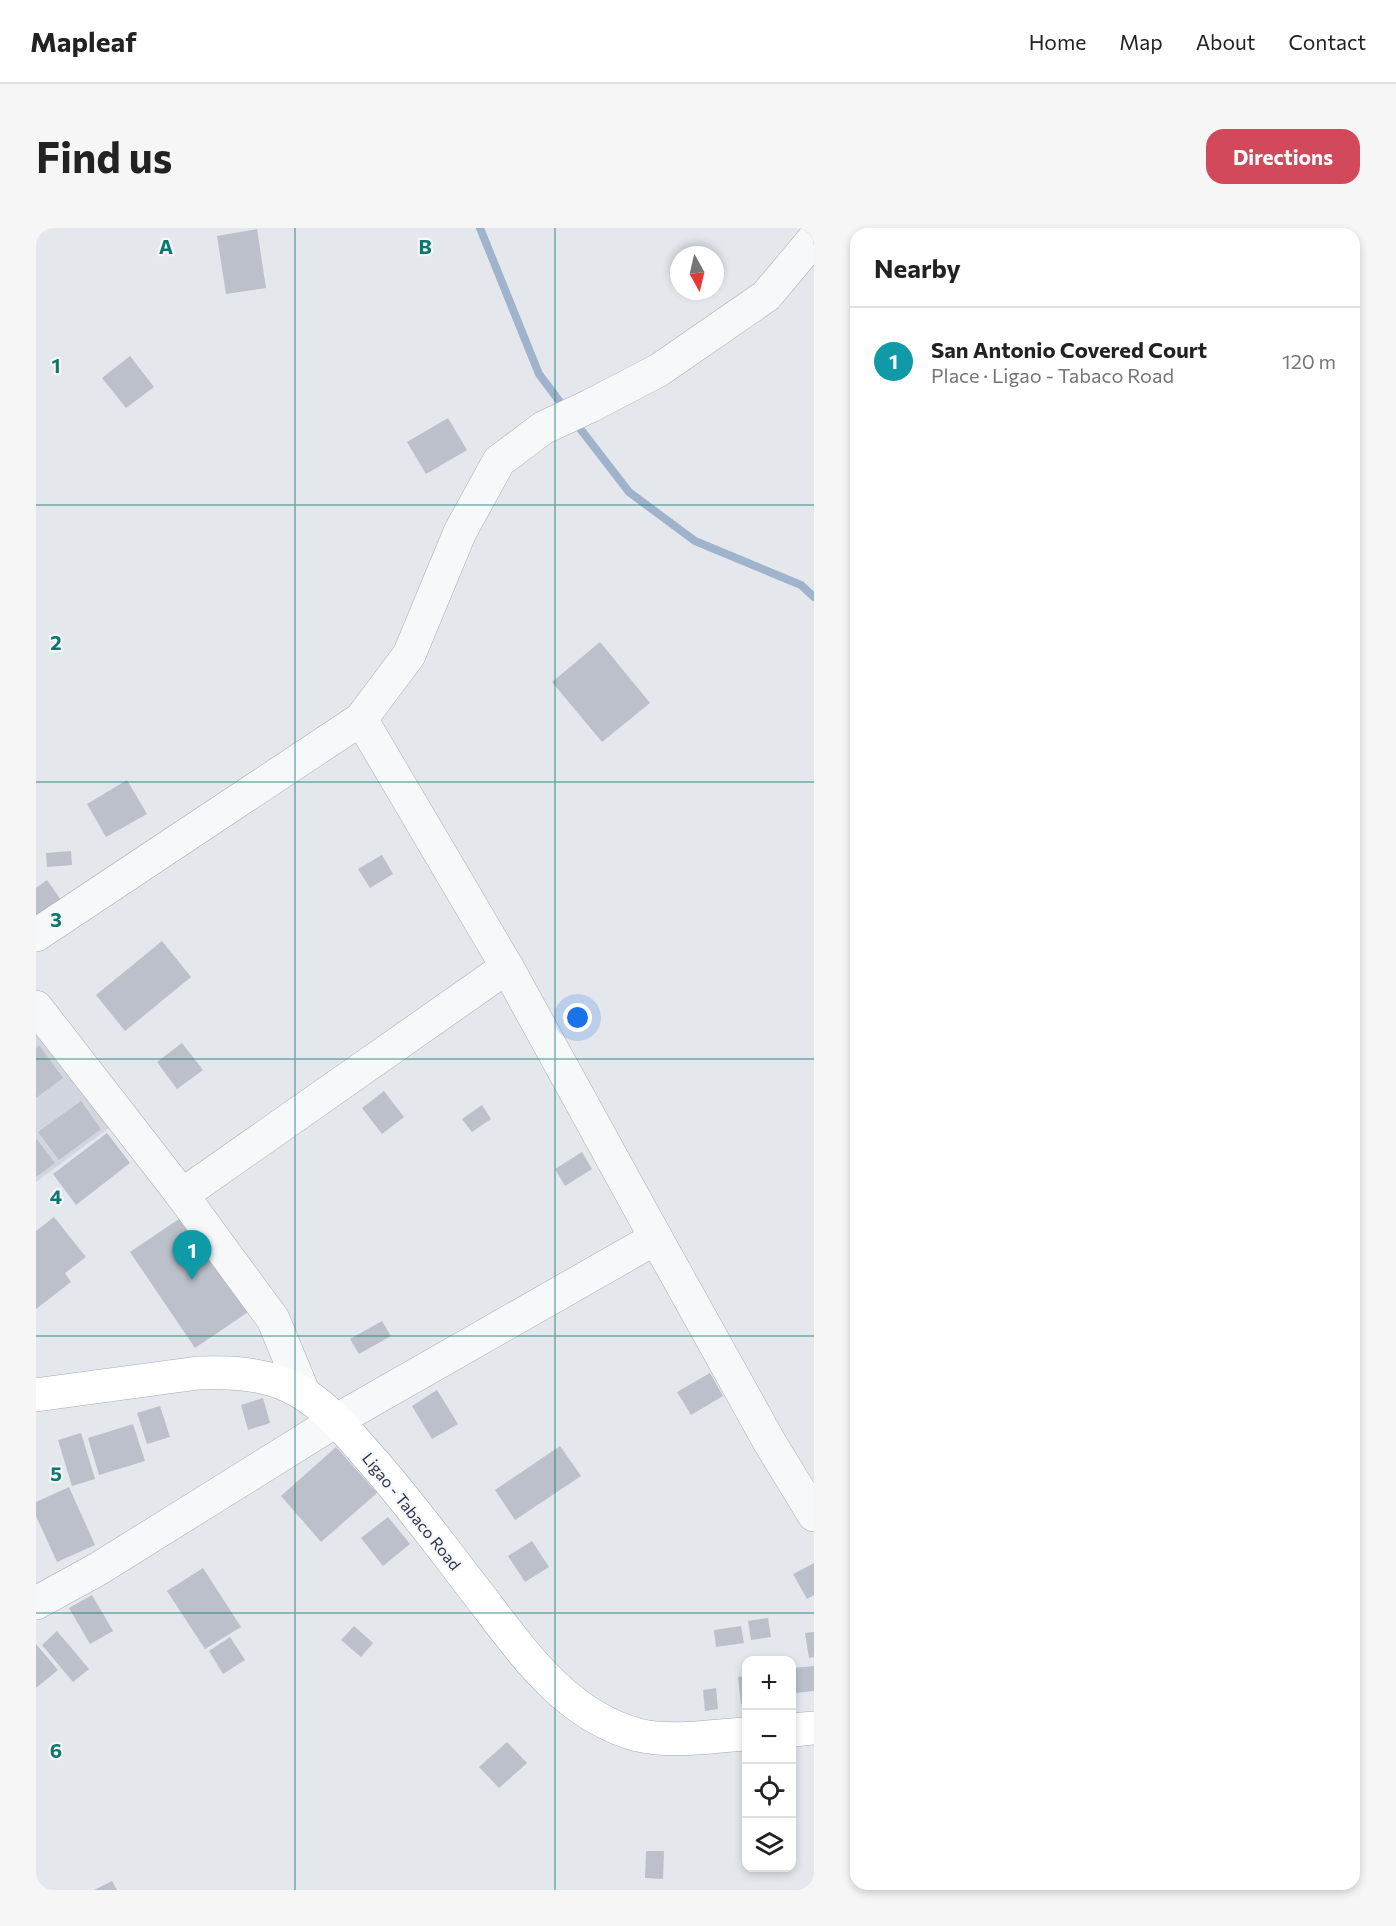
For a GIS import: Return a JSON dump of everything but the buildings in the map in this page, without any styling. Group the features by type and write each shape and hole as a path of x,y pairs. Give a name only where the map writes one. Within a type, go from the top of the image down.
{"main road":[{"name":"Ligao - Tabaco Road","path":"36,1395 174,1376 221,1372 257,1376 286,1385 303,1394 337,1420 393,1484 520,1648 549,1682 576,1705 608,1723 639,1735 672,1738 742,1734"},
{"path":"796,1730 814,1728"}],"street":[{"path":"36,935 361,719 409,655 460,532 499,461 543,428 659,370 766,296 814,239"},
{"path":"361,719 507,968 770,1443 814,1515"},
{"path":"182,1195 507,968"},
{"path":"36,1007 182,1195 273,1319 303,1394"},
{"path":"36,1603 98,1569 337,1420 656,1238"}],"shaded area":[{"path":"36,1026 109,1128 36,1182"}],"waterway":[{"path":"480,228 539,374 566,410"},
{"path":"575,422 629,492 695,541 801,585 814,597"}],"place":[{"name":"San Antonio Covered Court","path":"192,1280"}]}
